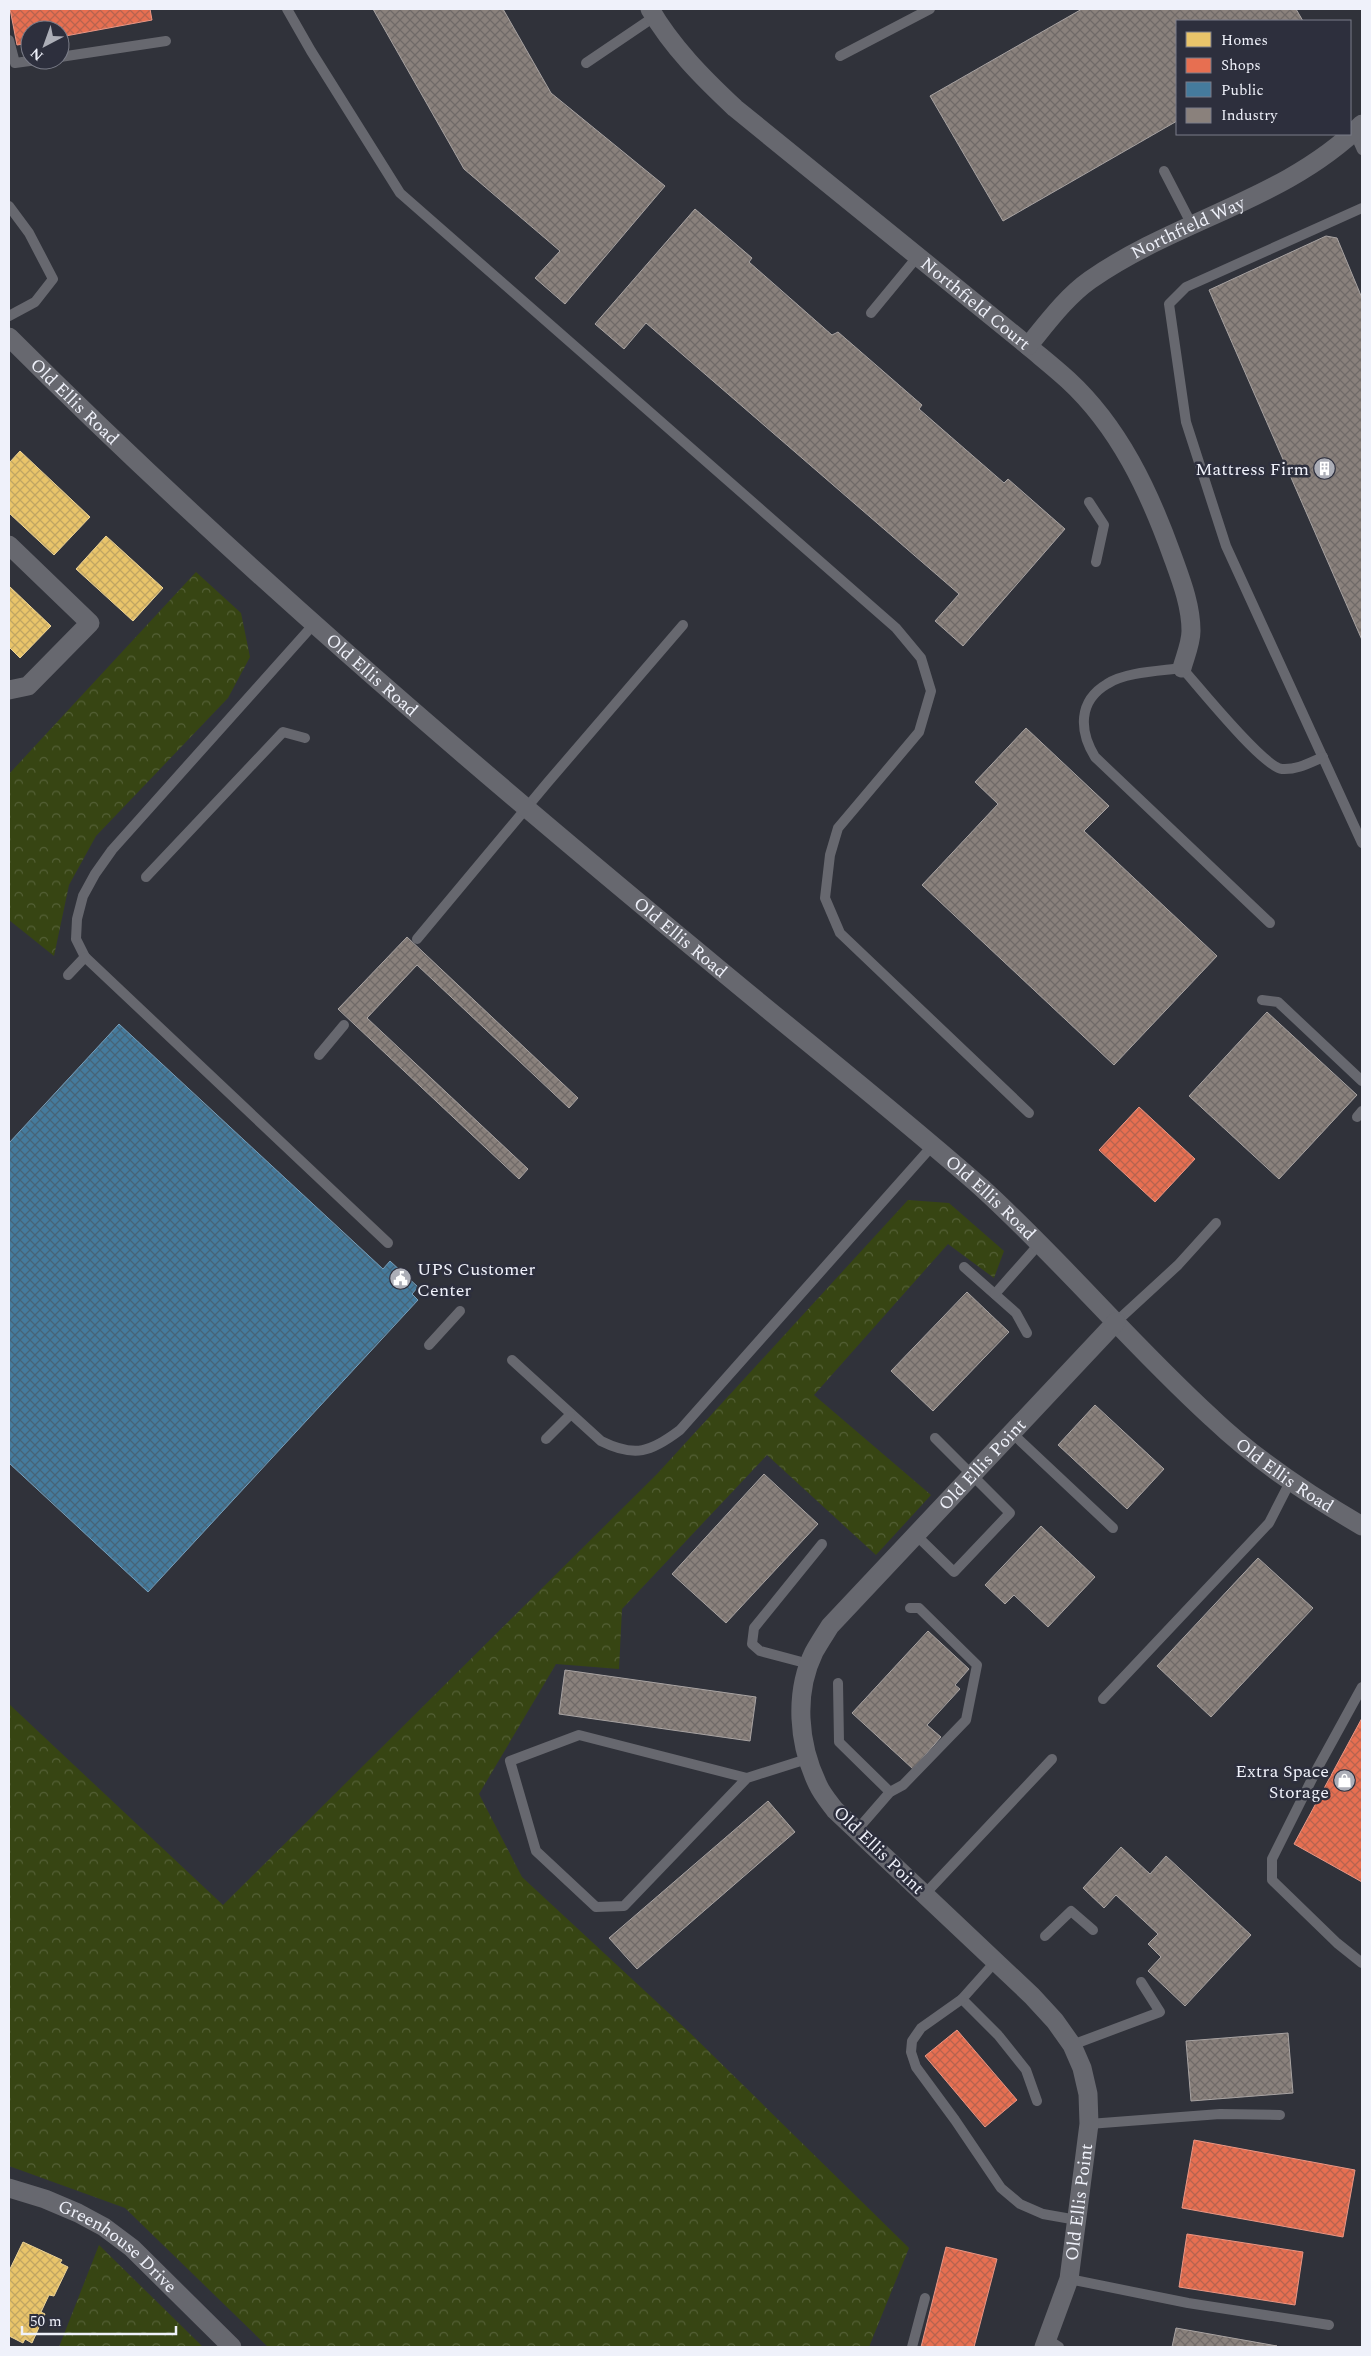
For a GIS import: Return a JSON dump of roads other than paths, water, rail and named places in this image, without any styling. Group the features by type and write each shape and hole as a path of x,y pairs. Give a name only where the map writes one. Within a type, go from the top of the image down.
{"street":[{"name":"Northfield Court","path":"652,13 673,44 702,78 1028,346 1069,381 1094,408 1119,441 1145,488 1165,536 1187,598 1191,633 1182,668"},
{"name":"Northfield Way","path":"1028,346 1066,301 1088,281 1141,248 1286,181 1333,151 1350,135"},
{"name":"Old Ellis Road","path":"9,337 181,505 314,624 701,955 933,1145 1040,1243 1162,1371 1213,1419 1290,1482 1362,1526"},
{"path":"9,545 90,623 28,686 9,690"},
{"name":"Old Ellis Point","path":"1050,2344 1069,2279 1089,2124 1088,2094 1082,2068 1072,2045 1055,2021 1032,1996 835,1810 818,1786 807,1759 800,1705 804,1680 814,1652 830,1626 1116,1322"},
{"name":"Greenhouse Drive","path":"9,2188 62,2206 104,2228 132,2248 232,2347"}],"lane":[{"path":"287,9 311,51 400,193 896,628 920,658 931,691 919,732 838,828 830,855 825,898 840,933 1029,1113"},
{"path":"840,56 930,9"},
{"path":"586,63 652,13"},
{"path":"9,40 15,63 20,62"},
{"path":"70,55 166,41"},
{"path":"1358,128 1362,150"},
{"path":"1164,171 1192,225"},
{"path":"9,206 30,233 53,279 34,302 9,316"},
{"path":"1362,208 1186,288 1169,304 1186,422 1226,546 1362,844"},
{"path":"871,313 918,256"},
{"path":"1089,502 1104,525 1096,562"},
{"path":"314,624 112,850 95,874 83,896 77,919 76,939 85,957 388,1243"},
{"path":"417,939 683,625"},
{"path":"1270,923 1095,757 1086,742 1083,726 1086,709 1092,697 1108,683 1138,674 1182,668 1254,751 1270,764 1281,769 1298,768 1323,757"},
{"path":"146,877 283,732 305,738"},
{"path":"68,975 85,957"},
{"path":"1262,1000 1278,1002 1362,1081"},
{"path":"319,1055 344,1025"},
{"path":"512,1360 570,1415 601,1441 617,1449 631,1452 648,1450 663,1443 680,1430 933,1145"},
{"path":"1116,1322 1178,1265 1216,1223"},
{"path":"995,1294 1040,1243"},
{"path":"964,1267 1016,1313 1027,1334"},
{"path":"429,1345 460,1311"},
{"path":"546,1439 570,1415"},
{"path":"1012,1433 1113,1528"},
{"path":"916,1535 954,1572 1010,1514 935,1438"},
{"path":"1103,1700 1269,1523 1290,1482"},
{"path":"810,1664 760,1650 752,1644 754,1628 822,1544"},
{"path":"857,1830 890,1792 903,1785 966,1720 977,1665 919,1608 910,1608"},
{"path":"838,1683 839,1742 890,1792"},
{"path":"1362,1687 1316,1769 1272,1859 1272,1880 1337,1943 1362,1963"},
{"path":"747,1778 579,1735 510,1761 536,1851 596,1908 624,1906 747,1778 807,1759"},
{"path":"924,1894 1052,1759"},
{"path":"1045,1936 1071,1911 1093,1930"},
{"path":"996,1962 962,1998 921,2028 912,2041 911,2052 916,2068 955,2120 1001,2188 1020,2204 1043,2214 1077,2220"},
{"path":"1072,2045 1160,2012 1141,1982"},
{"path":"962,1998 998,2035 1026,2070 1037,2101"},
{"path":"1089,2124 1220,2114 1280,2114"},
{"path":"1069,2279 1188,2302 1329,2325"},
{"path":"912,2347 925,2298"}],"place":[{"name":"Mattress Firm","path":"1325,469"},
{"name":"UPS Customer Center","path":"401,1279"},
{"name":"Extra Space Storage","path":"1345,1781"}]}
